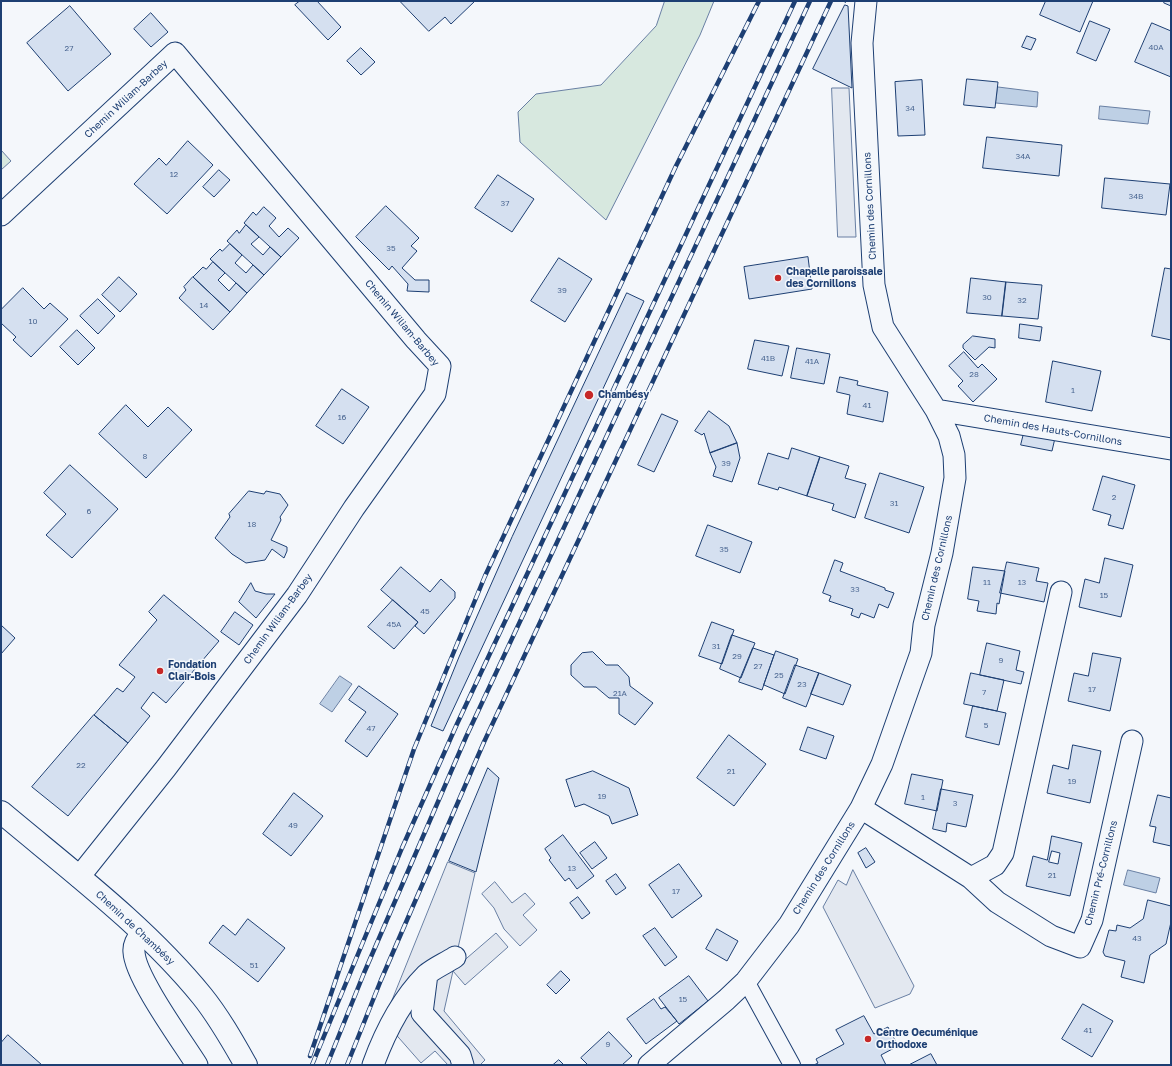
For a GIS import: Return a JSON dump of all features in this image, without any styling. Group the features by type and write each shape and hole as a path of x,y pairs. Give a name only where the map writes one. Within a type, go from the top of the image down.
{"street":[{"name":"Chemin des Cornillons","path":"649,1065 726,1000 746,981 789,925 861,808 882,764 921,653 924,624 950,510 955,478 954,455 949,436 936,410 883,327 874,285 862,43 866,1"},
{"name":"Chemin Wiliam-Barbey","path":"1,214 176,53 411,334 440,366 435,394 354,508 296,595 166,768 79,877"},
{"name":"Chemin des Hauts-Cornillons","path":"936,410 1171,449"},
{"path":"971,878 995,865 1003,853 1061,592"},
{"name":"Chemin Pré-Cornillons","path":"861,808 971,878 997,902 1051,936 1080,947 1092,920 1132,742"},
{"name":"Chemin de Chambésy","path":"1,812 79,877 142,932 170,959 204,997 246,1065"},
{"path":"142,932 133,950 134,960 145,983 197,1065"},
{"path":"373,1065 384,1035 410,994 428,974 456,957"},
{"path":"428,974 422,1013 460,1055 463,1065"},
{"path":"746,981 792,1065"}],"shaded area":[{"path":"665,1 714,1 700,35 606,220 520,142 518,112 536,94 601,85 656,26"},
{"path":"832,88 849,88 856,237 838,237"},
{"path":"1,150 11,161 1,170"},
{"path":"448,862 475,873 453,970 496,933 508,947 465,985 453,971 444,1011 485,1060 480,1065 448,1065 435,1051 421,1063 384,1021"},
{"path":"853,870 914,986 910,994 875,1008 823,907 838,880 846,885"},
{"path":"495,882 512,903 525,893 535,904 523,915 537,930 520,946 504,929 494,908 482,894"}],"water":[{"path":"998,87 1038,92 1037,107 996,103"},
{"path":"1100,106 1150,111 1148,124 1099,119"},
{"path":"340,676 352,684 332,712 320,704"},
{"path":"1128,870 1160,878 1156,893 1124,885"}],"building":[{"path":"300,1 317,1 341,27 328,40 295,5"},
{"path":"400,1 475,1 451,24 445,17 429,31"},
{"path":"1046,1 1093,1 1080,32 1040,15"},
{"path":"1165,1 1171,1 1171,6 1164,3"},
{"path":"845,5 848,6 852,88 813,69"},
{"path":"70,6 111,54 68,91 27,43"},
{"path":"151,13 168,32 151,47 134,29"},
{"path":"1090,21 1110,29 1096,61 1077,53"},
{"path":"1152,23 1171,31 1171,77 1135,62"},
{"path":"1027,36 1036,39 1031,50 1022,47"},
{"path":"361,48 375,62 361,75 347,61"},
{"path":"967,79 998,82 995,108 964,105"},
{"path":"922,80 925,135 898,136 895,82"},
{"path":"987,137 1062,145 1059,176 983,168"},
{"path":"188,141 213,165 167,214 134,184 159,158 166,165"},
{"path":"219,170 230,180 214,197 203,187"},
{"path":"498,175 534,199 512,232 475,208"},
{"path":"1105,178 1170,184 1166,215 1102,208"},
{"path":"386,206 419,238 411,246 417,251 402,268 415,280 429,280 429,292 407,291 408,284 392,266 389,270 356,237"},
{"path":"264,207 276,218 269,226 279,237 288,228 299,238 281,257 244,223 253,212 256,215"},
{"path":"246,225 259,237 251,244 263,255 270,247 281,257 264,275 227,241 237,230 239,233"},
{"path":"230,244 242,255 235,263 246,273 253,265 264,275 247,293 210,259 220,249 222,251"},
{"name":"Chapelle paroissale des Cornillons","path":"808,257 812,289 749,299 744,267"},
{"path":"559,258 592,279 565,322 531,301"},
{"path":"213,262 225,273 218,280 229,291 236,283 247,293 230,312 193,277 203,267 206,269"},
{"path":"1165,268 1171,269 1171,340 1152,336"},
{"path":"119,277 137,294 120,312 102,295"},
{"path":"193,277 230,312 213,330 179,298 186,290 184,287"},
{"path":"971,278 1006,282 1002,316 967,313"},
{"path":"1006,282 1042,285 1038,319 1002,316"},
{"path":"23,288 44,309 50,303 68,319 31,357 13,340 16,337 1,323 1,310"},
{"path":"627,293 644,301 443,731 431,726 459,657 512,537"},
{"path":"98,299 115,316 98,334 80,316"},
{"path":"1020,324 1042,327 1040,341 1019,338"},
{"path":"77,330 95,348 78,365 60,347"},
{"path":"973,336 995,339 995,348 989,347 975,360 963,348 963,345"},
{"path":"755,340 789,346 782,376 748,369"},
{"path":"797,348 830,354 824,384 791,378"},
{"path":"964,352 978,368 982,364 997,379 973,402 958,386 963,381 949,366"},
{"path":"1053,361 1101,371 1092,411 1046,402"},
{"path":"840,377 858,381 857,385 888,392 883,422 847,414 850,395 837,392"},
{"path":"342,389 369,407 343,444 316,426"},
{"path":"126,405 148,427 168,407 192,430 146,478 99,434"},
{"path":"709,411 729,426 737,443 710,453 704,433 702,435 695,431"},
{"path":"662,414 678,421 654,472 638,465"},
{"path":"1024,433 1055,438 1052,451 1021,445"},
{"path":"737,443 740,458 732,482 713,476 716,467 710,453"},
{"path":"792,448 820,457 807,496 779,487 778,490 758,484 768,453 788,459"},
{"path":"820,457 849,466 845,478 866,484 855,518 832,510 834,504 807,496"},
{"path":"70,465 118,509 72,558 46,535 66,514 44,493"},
{"path":"880,473 924,487 909,533 865,518"},
{"path":"1103,476 1135,485 1123,529 1108,525 1111,515 1093,510"},
{"path":"249,491 264,494 266,491 280,494 288,505 280,517 281,520 271,540 287,547 284,558 272,549 265,560 246,563 232,554 215,538 230,517 229,514"},
{"path":"708,525 752,542 740,573 696,556"},
{"path":"1105,558 1133,565 1121,617 1079,607 1085,579 1099,583"},
{"path":"835,560 843,563 840,571 885,588 885,590 894,593 888,608 879,604 874,618 861,613 859,618 851,615 853,609 829,601 831,596 823,593"},
{"path":"1007,562 1039,568 1036,581 1048,583 1044,602 1000,593"},
{"path":"401,567 430,592 441,579 455,592 455,598 424,634 415,626 418,622 381,590"},
{"path":"973,567 1005,571 999,604 997,603 996,614 977,611 979,601 968,599"},
{"path":"251,583 255,591 266,594 275,594 256,618 239,602"},
{"name":"Fondation Clair-Bois","path":"164,595 219,641 166,703 153,692 141,708 150,716 128,743 94,715 117,688 123,692 135,677 119,665 157,620 149,612"},
{"path":"393,600 418,622 394,649 368,627"},
{"path":"235,612 253,625 239,645 221,632"},
{"path":"712,622 734,630 722,664 699,656"},
{"path":"1,625 15,638 1,654"},
{"path":"732,635 755,643 741,678 720,669"},
{"path":"987,643 1020,651 1016,670 1024,672 1021,684 980,675"},
{"path":"753,648 774,655 762,690 739,682"},
{"path":"776,651 798,659 785,694 764,685"},
{"path":"593,652 606,665 618,665 629,677 630,686 653,703 635,725 619,714 619,698 609,698 596,687 584,687 571,675 571,665 582,653"},
{"path":"1093,653 1121,658 1110,711 1068,701 1074,673 1088,676"},
{"path":"795,665 819,673 806,707 783,698"},
{"path":"819,673 851,685 843,705 811,694"},
{"path":"971,673 1004,680 997,711 964,704"},
{"path":"359,686 398,714 367,757 345,741 366,712 349,700"},
{"path":"973,706 1006,713 999,745 966,737"},
{"path":"94,715 128,743 68,816 32,787"},
{"path":"808,727 834,736 826,759 800,750"},
{"path":"729,735 766,764 734,806 697,778"},
{"path":"1073,745 1101,751 1090,803 1047,793 1053,765 1068,769"},
{"path":"488,768 499,778 476,872 449,861"},
{"path":"593,771 629,788 638,815 612,824 609,816 584,804 575,807 566,780"},
{"path":"912,774 943,780 937,811 905,804"},
{"path":"941,789 973,795 966,827 947,823 946,832 933,829"},
{"path":"294,793 323,816 291,856 263,834"},
{"path":"1158,795 1171,798 1171,846 1153,842 1156,827 1150,826"},
{"path":"563,835 594,876 577,889 569,878 565,881 549,860 551,858 545,849"},
{"path":"1052,836 1082,843 1070,896 1026,886 1033,856 1047,860","holes":["1052,851 1060,853 1058,864 1049,862"]},
{"path":"595,842 607,858 592,869 580,853"},
{"path":"866,848 875,862 866,868 858,853"},
{"path":"679,864 702,896 672,918 649,885"},
{"path":"616,874 626,888 616,895 606,881"},
{"path":"578,897 590,913 582,919 570,903"},
{"path":"1148,900 1171,906 1171,922 1166,944 1150,955 1144,983 1121,977 1125,961 1105,956 1103,952 1109,930 1116,931 1117,925 1130,928 1143,919"},
{"path":"248,919 285,948 258,982 209,943 223,925 235,935"},
{"path":"655,928 677,957 665,966 643,936"},
{"path":"717,929 738,941 727,961 706,949"},
{"path":"561,971 570,980 556,994 547,985"},
{"path":"689,976 708,1001 679,1024 659,998"},
{"path":"654,999 661,1009 665,1007 677,1021 646,1044 627,1019"},
{"path":"1083,1004 1113,1021 1092,1057 1062,1039"},
{"name":"Centre Oecuménique Orthodoxe","path":"864,1016 874,1034 888,1027 898,1046 881,1055 886,1065 814,1065 818,1063 816,1059 844,1044 836,1030"},
{"path":"609,1032 632,1056 622,1065 588,1065 581,1058"},
{"path":"8,1035 42,1065 1,1065 1,1043"},
{"name":"Centre Oecuménique Orthodoxe","path":"931,1054 937,1065 909,1065"},
{"path":"559,1060 564,1065 553,1065"}],"railway":[{"path":"310,1056 414,749 485,576 676,166 759,1"},
{"path":"312,1065 402,848 457,724 795,1"},
{"path":"327,1065 364,973 466,737 810,1"},
{"path":"347,1065 381,980 484,742 831,1"}],"place":[{"name":"Chapelle paroissale des Cornillons","path":"778,278"},
{"name":"Chambésy","path":"589,395"},
{"name":"Fondation Clair-Bois","path":"160,671"},
{"name":"Centre Oecuménique Orthodoxe","path":"868,1039"}]}
